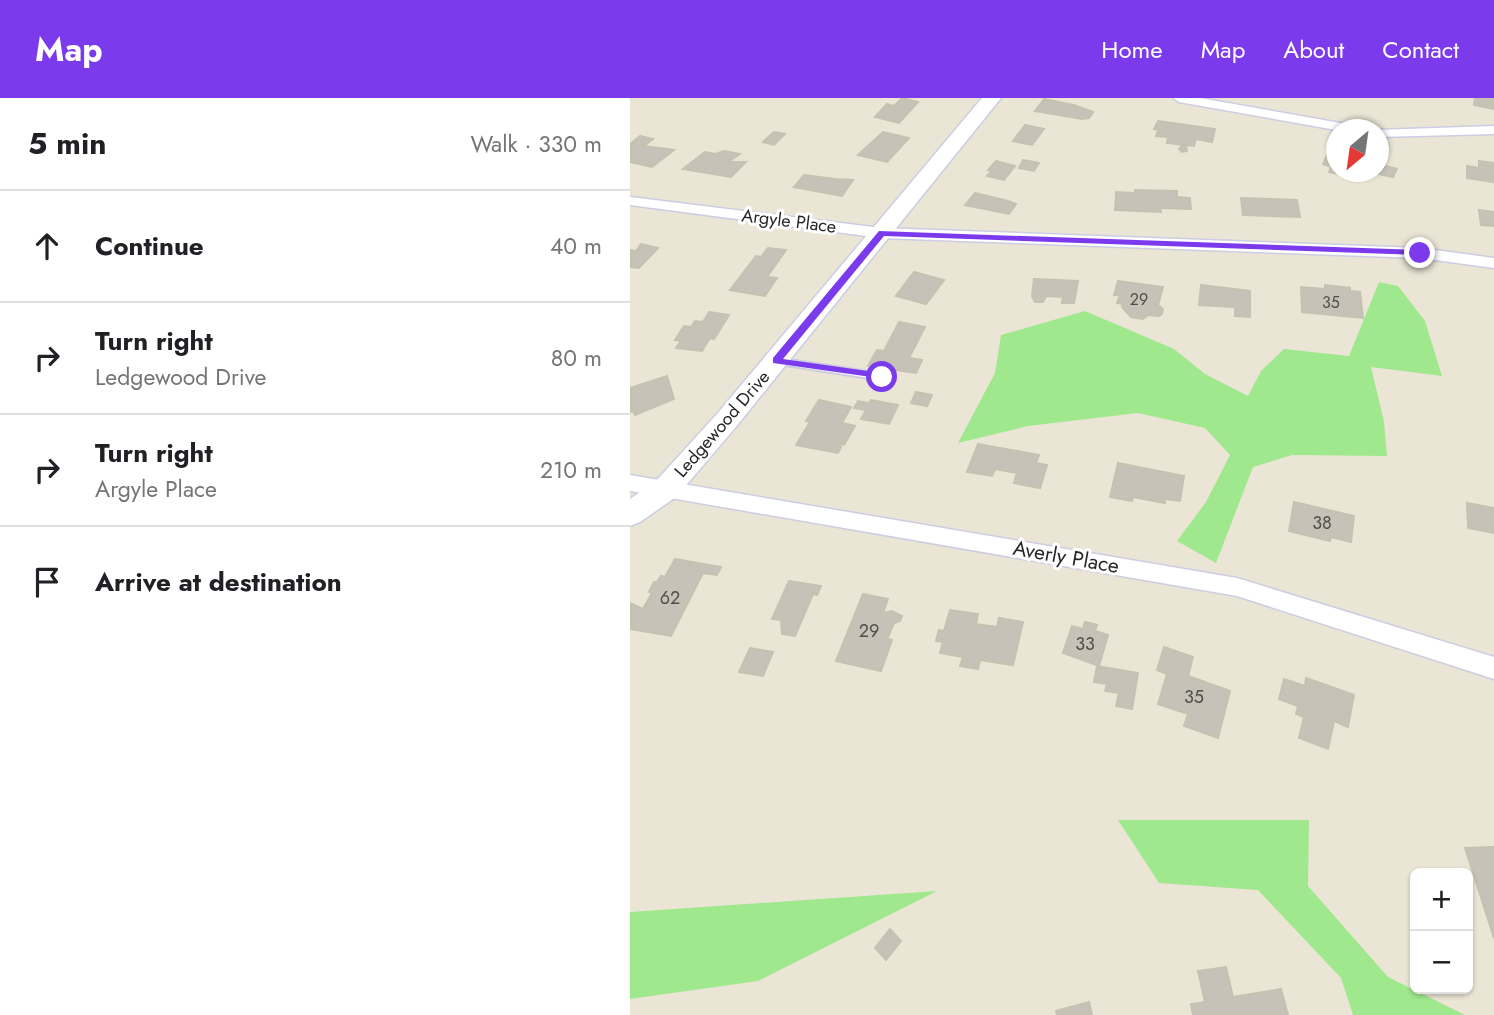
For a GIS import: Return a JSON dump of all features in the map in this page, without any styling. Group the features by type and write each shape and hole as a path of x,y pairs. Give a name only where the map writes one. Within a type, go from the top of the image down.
{"street":[{"name":"Ledgewood Drive","path":"630,514 666,489 776,361 992,98"},
{"path":"1179,98 1326,124"},
{"path":"1389,133 1494,130"},
{"name":"Argyle Place","path":"630,201 881,233 1420,253 1494,263"},
{"name":"Averly Place","path":"630,483 1237,587 1494,667"}],"lane":[{"path":"776,361 882,377"}],"green space":[{"path":"1379,282 1398,286 1425,321 1442,376 1371,367 1384,422 1387,456 1292,455 1253,467 1216,563 1177,541 1206,502 1230,455 1205,428 1138,413 1028,426 958,443 995,373 1001,335 1085,311 1174,349 1205,374 1248,396 1261,371 1284,349 1349,356"},
{"path":"1118,820 1309,820 1308,886 1388,977 1410,988 1410,994 1422,994 1465,1015 1353,1015 1341,978 1258,890 1159,883"},
{"path":"937,891 758,981 630,999 630,912"}],"building":[{"path":"902,98 918,102 899,123 875,117 887,104 894,106"},
{"path":"1475,98 1494,98 1494,109 1474,105"},
{"path":"1044,99 1093,112 1089,118 1082,119 1035,111"},
{"path":"1158,121 1215,129 1212,142 1196,139 1194,146 1186,145 1187,151 1182,152 1179,149 1183,145 1167,143 1168,137 1156,136 1158,130 1154,129"},
{"path":"1025,125 1044,129 1032,145 1013,141"},
{"path":"774,132 785,134 774,145 763,142"},
{"path":"883,132 909,138 887,162 858,155"},
{"path":"640,136 653,139 644,146 674,150 652,167 630,162 630,144"},
{"path":"724,151 740,154 728,162 746,162 731,177 683,169 705,152 715,154"},
{"path":"1023,160 1039,163 1034,171 1019,168"},
{"path":"996,161 1015,166 1004,180 987,176 992,171 988,170"},
{"path":"1479,161 1494,163 1493,182 1467,178 1467,166 1479,168"},
{"path":"1389,167 1397,169 1393,177 1389,176"},
{"path":"804,175 853,180 842,196 794,187"},
{"path":"1135,190 1177,191 1177,197 1190,198 1191,209 1160,208 1161,212 1115,210 1116,192 1135,193"},
{"path":"975,193 1016,204 1009,214 965,205"},
{"path":"1241,198 1297,200 1300,217 1243,215"},
{"path":"1479,210 1494,212 1494,226 1481,225"},
{"path":"641,244 658,248 639,268 630,267 630,250 636,251"},
{"path":"768,248 786,250 767,277 777,278 765,296 730,290 756,256 761,257"},
{"path":"914,272 944,280 926,304 896,296"},
{"path":"1034,279 1078,281 1074,303 1062,303 1063,297 1046,296 1043,302 1035,302 1032,296"},
{"path":"1118,281 1163,287 1158,305 1163,309 1162,314 1148,315 1143,319 1131,317 1122,307 1123,304 1117,303 1120,295 1114,295"},
{"path":"1201,285 1250,291 1250,317 1235,316 1235,307 1199,305"},
{"path":"1325,285 1360,292 1363,318 1302,312 1301,287 1325,289"},
{"path":"709,312 729,315 714,339 710,338 702,351 676,348 681,341 675,340 684,326 691,327 695,321 703,322"},
{"path":"899,322 925,327 909,358 922,360 916,373 868,366 877,350 884,351"},
{"path":"667,376 674,399 635,415 633,411 630,412 630,388"},
{"path":"916,392 932,395 927,406 911,403"},
{"path":"819,400 851,407 842,423 855,426 844,445 837,446 841,447 838,453 796,445"},
{"path":"871,400 898,405 889,424 861,419 866,410 854,408 858,401 869,403"},
{"path":"978,444 1039,455 1036,463 1047,465 1040,488 1014,483 1017,473 995,469 992,476 967,472"},
{"path":"1118,463 1184,476 1180,501 1165,499 1165,503 1133,497 1132,501 1110,497"},
{"path":"1294,502 1354,516 1351,542 1331,537 1330,541 1289,531"},
{"path":"1467,503 1494,508 1494,533 1468,528"},
{"path":"675,559 721,567 717,575 703,573 671,636 630,629 630,603 643,609 652,593 649,592 654,582 661,576 665,577"},
{"path":"789,581 821,586 817,595 813,594 795,636 782,634 781,620 772,619"},
{"path":"863,594 888,599 883,613 892,611 902,616 900,621 894,623 887,639 892,640 881,671 836,661"},
{"path":"950,610 978,614 976,624 997,627 999,618 1023,622 1013,665 980,660 978,669 960,666 963,657 940,653 943,642 936,641 939,630 944,631"},
{"path":"1085,622 1097,625 1095,631 1108,635 1099,666 1063,653 1072,626 1083,629"},
{"path":"1164,647 1193,657 1188,676 1230,691 1218,738 1184,726 1188,714 1158,704 1167,674 1157,670"},
{"path":"750,648 773,652 763,676 739,672"},
{"path":"1097,666 1138,673 1132,709 1116,706 1119,693 1105,691 1107,684 1094,682"},
{"path":"1306,678 1354,695 1348,727 1334,721 1328,749 1299,738 1304,717 1296,714 1298,706 1279,699 1284,679 1305,686"},
{"path":"1494,847 1494,938 1473,868 1465,848"},
{"path":"890,929 901,941 886,960 875,948"},
{"path":"1226,967 1233,997 1281,989 1288,1015 1193,1015 1191,1004 1205,1002 1198,971"},
{"path":"1089,1002 1092,1015 1057,1015 1056,1011"}],"route":[{"path":"882,377 776,361 881,233 1420,253"}]}
